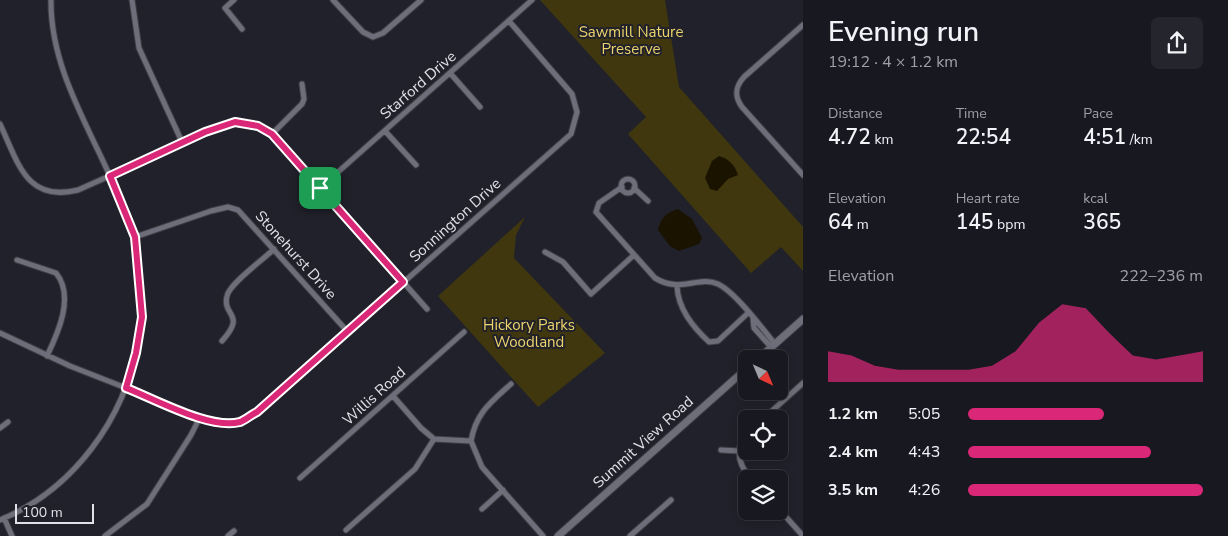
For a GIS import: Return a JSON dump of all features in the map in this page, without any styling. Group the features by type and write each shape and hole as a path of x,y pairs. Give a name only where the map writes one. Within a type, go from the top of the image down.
{"street":[{"path":"12,536 2,519 32,503 59,483 77,465 107,427 126,388 136,353 142,317 135,237 110,176 71,92 55,46 51,0"},
{"path":"132,0 139,48 182,142"},
{"path":"234,0 225,8 242,29"},
{"path":"333,0 363,32 373,37 383,34 421,0"},
{"name":"Starford Drive","path":"320,188 532,0"},
{"name":"Sonnington Drive","path":"0,333 47,356 200,418 221,423 240,422 257,412 563,141 574,127 577,112 572,94 509,21"},
{"path":"803,25 738,84 736,92 737,100 742,107 803,175"},
{"path":"450,74 480,107"},
{"path":"272,134 302,104 304,99 302,84"},
{"path":"0,124 21,170 31,183 44,191 61,194 78,190 182,142 235,122 258,126 272,134 427,309"},
{"path":"385,131 416,165"},
{"path":"648,201 634,188 634,184 630,179 624,181 622,187 599,204 596,209 598,215 655,278 665,284 677,286 703,282 718,284 730,292 753,319 754,328 773,345"},
{"path":"622,187 627,192 634,188"},
{"name":"Stonehurst Drive","path":"135,237 228,207 238,210 347,331"},
{"path":"222,342 234,324 234,317 227,303 230,289 274,249"},
{"path":"545,252 563,262 591,294 634,255"},
{"path":"17,260 56,273 63,286 63,311 58,330 47,356"},
{"path":"677,286 679,304 684,312 706,339 714,343 748,313"},
{"path":"768,350 803,319"},
{"name":"Willis Road","path":"300,478 464,332"},
{"name":"Summit View Road","path":"558,536 738,376"},
{"path":"773,410 803,383"},
{"path":"510,384 488,404 476,421 471,441 482,467 543,536"},
{"path":"393,396 420,428 434,439 471,441"},
{"path":"105,536 147,504 200,418"},
{"path":"0,428 8,422"},
{"path":"346,530 414,469 434,439"},
{"path":"722,450 738,451"},
{"path":"482,509 503,490"},
{"path":"630,536 671,500"},
{"path":"788,519 803,536"},
{"path":"228,536 234,531"}],"green space":[{"name":"Sawmill Nature Preserve","path":"540,0 665,0 679,87 803,227 803,271 781,247 751,273 628,134 646,117"},
{"name":"Hickory Parks Woodland","path":"525,217 516,235 514,258 605,353 538,407 438,296"}],"shaded area":[{"path":"719,156 731,163 738,175 728,179 717,191 710,189 705,178 712,161"},
{"path":"678,209 692,219 702,238 699,244 679,251 670,246 658,230 665,216"}],"route":[{"path":"235,122 258,126 272,134 320,188 403,282 257,412 240,422 221,423 200,418 126,388 136,353 142,317 135,237 110,176 205,132 235,122"}]}
